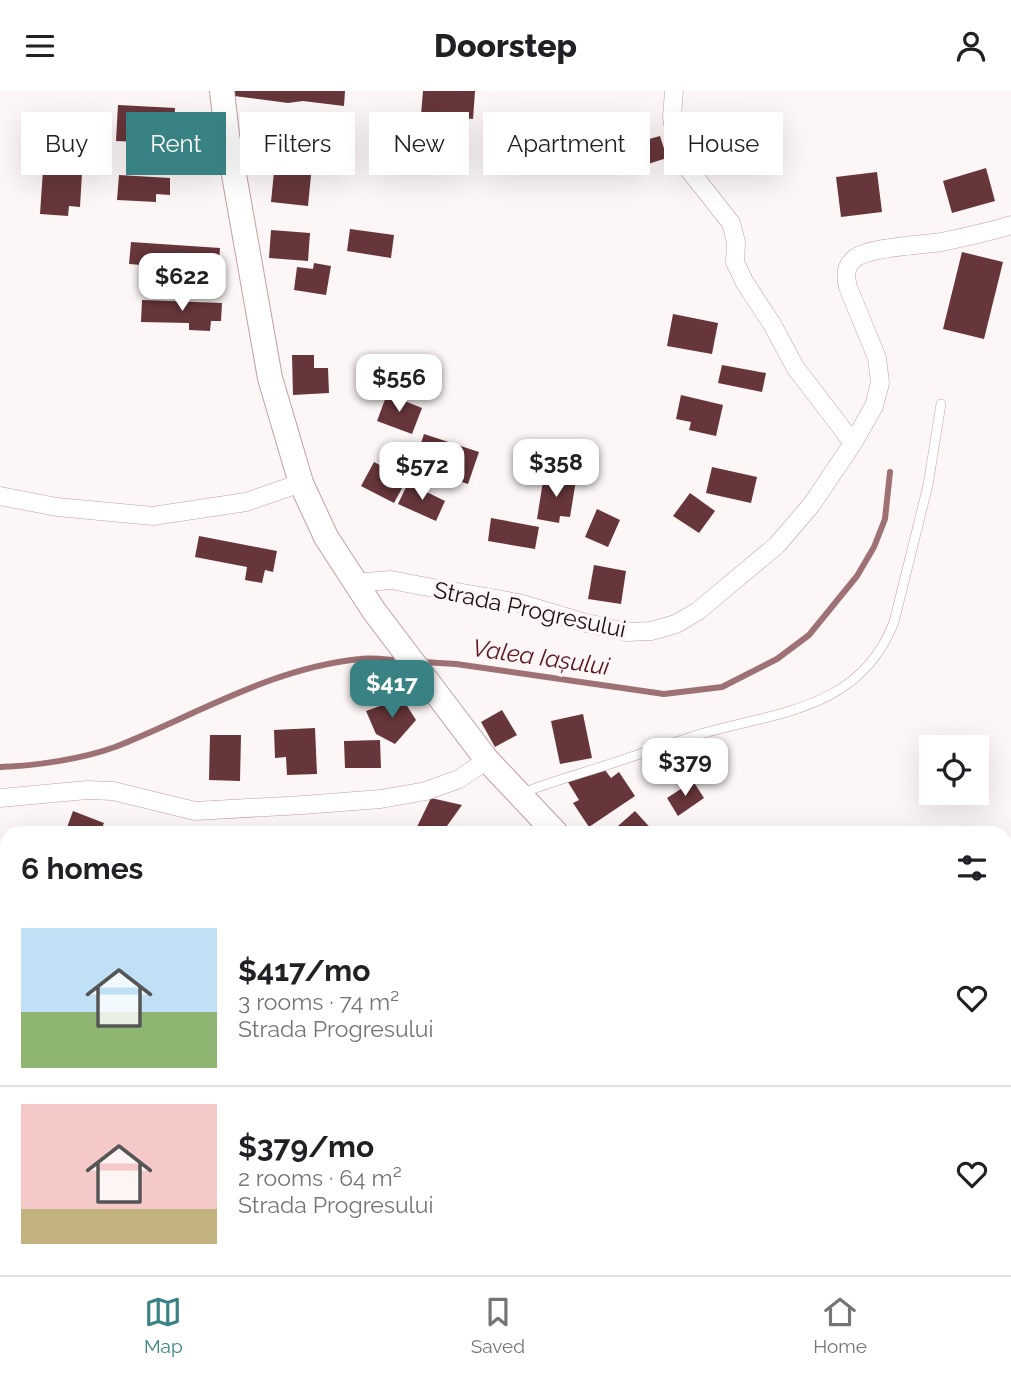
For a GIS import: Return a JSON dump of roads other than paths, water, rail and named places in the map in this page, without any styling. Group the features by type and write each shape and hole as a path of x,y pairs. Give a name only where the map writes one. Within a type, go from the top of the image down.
{"street":[{"path":"222,91 227,135 270,377 301,483 326,537 374,611 487,760 549,826"},
{"path":"674,91 676,143 686,166 731,223 736,242 735,262 745,283 772,324 795,367 853,443"},
{"name":"Strada Progresului","path":"354,583 391,580 519,603 613,630 651,631 676,624 722,593 777,545 812,504 874,406 880,383 877,358 848,288 845,275 850,263 870,252 943,241 1011,225"},
{"path":"0,496 57,507 153,516 246,502 301,483"},
{"path":"0,798 58,791 113,791 195,811 368,800 426,791 459,779 487,760"}],"lane":[{"path":"519,794 699,735 783,715 827,697 852,682 886,644 894,622 928,485 941,404"}],"waterway":[{"name":"Valea Iașului","path":"423,662 456,664 664,694 722,687 777,659 809,635 857,576 874,547 885,519 890,472"},
{"name":"Valea Iașului","path":"0,767 58,761 115,747 234,694 296,672 365,658 402,661"}]}
